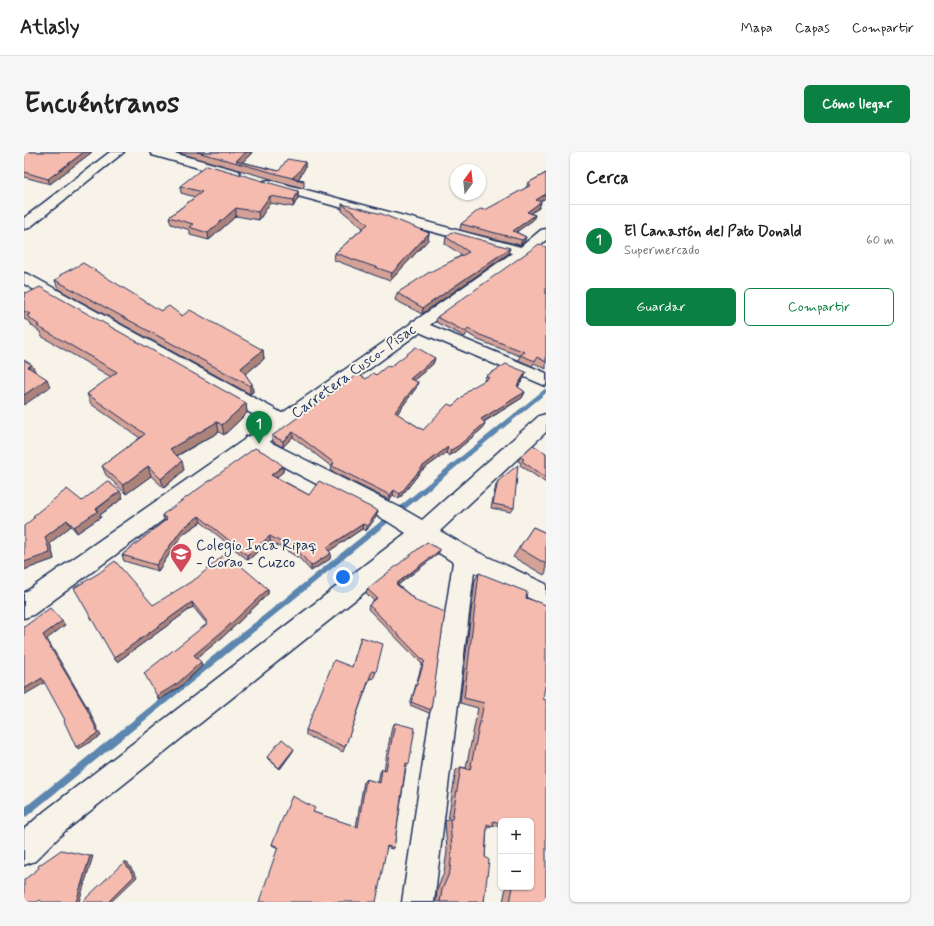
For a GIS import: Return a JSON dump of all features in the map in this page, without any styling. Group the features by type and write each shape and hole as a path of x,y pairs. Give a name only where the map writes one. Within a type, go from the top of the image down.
{"main road":[{"path":"24,225 118,152"},
{"path":"156,152 344,205 523,252"},
{"name":"Carretera Cusco- Pisac","path":"24,607 253,442 544,237"},
{"path":"24,278 282,422"},
{"path":"418,325 546,380"},
{"path":"24,850 55,821 424,532 546,421"},
{"path":"253,442 388,511 466,556 546,595"},
{"path":"418,902 466,556"}],"building":[{"path":"24,152 84,152 48,179 24,172"},
{"path":"197,152 246,152 236,161 279,171 287,159 305,162 298,173 292,178"},
{"path":"207,165 298,191 294,200 270,196 258,212 236,208 208,233 189,227 193,224 169,217 202,192 180,186"},
{"path":"546,173 546,194 536,200 541,202 527,212 535,215 513,231 526,237 522,240 461,224 480,209 485,210 531,185 528,183"},
{"path":"342,204 382,214 429,233 392,273 335,253 368,224"},
{"path":"452,232 510,248 423,308 397,293 428,273 469,252 446,237"},
{"path":"539,244 546,247 546,362 537,357 535,361 520,355 525,352 480,335 468,328 466,332 437,317"},
{"path":"83,263 161,311 169,306 182,316 190,310 263,350 241,368 252,384 250,386 55,280 61,276 60,275"},
{"path":"40,287 246,403 222,425 217,422 170,449 182,461 161,479 148,466 123,485 102,466 145,434 87,394 117,372 37,326 39,325 27,316 30,314 24,311 24,292 28,293"},
{"path":"416,347 435,358 410,379 418,382 395,412 423,430 448,404 453,406 471,388 489,378 486,376 506,364 526,372 517,386 525,392 481,419 485,423 458,446 451,450 448,447 423,466 400,494 394,490 390,495 332,466 334,463 293,432 283,441 272,436 358,374 366,379 373,373 376,375 387,366 390,367"},
{"path":"24,360 32,365 28,367 47,379 24,395"},
{"path":"533,445 546,453 546,478 522,461 524,459 520,457"},
{"path":"255,448 269,455 283,466 271,475 309,495 319,481 378,511 367,526 363,524 326,548 331,553 311,566 299,552 270,536 247,555 199,516 182,529 156,565 122,555 167,519 162,515"},
{"path":"518,465 514,508 493,504 498,481"},
{"path":"107,481 120,491 96,509 98,511 74,527 67,520 45,537 50,553 24,562 24,526 35,517 33,516 67,489 82,501"},
{"path":"533,527 546,533 546,564 519,548"},
{"path":"427,542 440,550 396,584 418,602 445,612 431,710 411,702 425,662 369,605 377,598 367,589"},
{"path":"226,553 268,589 224,630 194,655 201,662 178,683 157,696 144,673 208,623 192,602 114,658 74,588 99,573 115,561 153,605 197,578"},
{"path":"479,573 527,592 526,598 546,605 546,680 543,699 546,700 546,902 510,902 512,890 534,890 534,818 498,818 498,822 493,821 493,826 487,824 485,857 489,860 484,902 440,902 442,890 450,871 452,850 450,819 452,819 461,767 470,770 484,703 464,698"},
{"path":"50,608 62,621 43,635 86,707 98,733 76,747 64,721 65,720 42,678 24,689 24,627"},
{"path":"361,637 383,644 376,672 372,671 345,747 306,730 334,660 352,667"},
{"path":"395,723 415,728 409,764 406,763 394,848 387,846 376,902 259,902 278,847 272,844 292,796 315,808 313,812 358,827 366,779 380,783 382,769 386,770"},
{"path":"282,739 294,749 279,768 267,757"},
{"path":"61,850 90,856 76,902 42,902 40,900 37,902 24,902 24,880 39,868 38,866"},
{"path":"124,862 134,876 108,902 82,902"}],"waterway":[{"path":"402,508 546,390"},
{"path":"24,813 387,520"}],"place":[{"name":"El Canastón del Pato Donald","path":"259,444"},
{"name":"Colegio Inca Ripaq - Corao - Cuzco","path":"181,574"}]}
